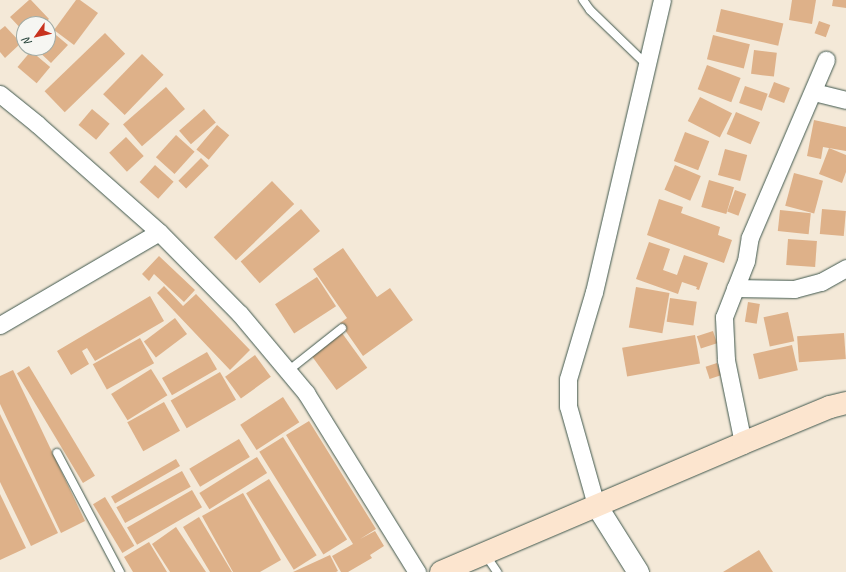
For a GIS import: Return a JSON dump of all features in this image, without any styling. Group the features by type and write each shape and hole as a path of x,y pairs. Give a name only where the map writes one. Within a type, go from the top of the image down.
{"main road":[{"path":"440,572 743,443 830,407 846,403"}],"street":[{"path":"638,572 596,505 568,406 568,379 594,292 662,0"},
{"path":"743,443 726,360 724,317 746,261 750,237 814,92 826,60"},
{"path":"814,92 846,100"},
{"path":"0,94 37,124 159,232 240,314 306,393 417,572"},
{"path":"0,325 159,232"},
{"path":"735,288 794,289 815,284 846,268"}],"lane":[{"path":"583,0 590,10 647,65"},
{"path":"288,372 342,328"},
{"path":"57,453 120,572"},
{"path":"484,553 497,572"}],"building":[{"path":"29,0 31,0 46,16 16,16 16,23 10,17"},
{"path":"76,0 80,0 98,13 74,45 56,32 56,27"},
{"path":"792,0 816,0 812,24 789,20"},
{"path":"833,0 846,0 846,8 832,6"},
{"path":"721,9 783,23 778,46 716,31"},
{"path":"819,21 830,25 826,37 815,33"},
{"path":"5,26 16,38 16,48 5,58 0,52 0,30"},
{"path":"105,33 125,54 65,112 45,91"},
{"path":"56,35 68,45 51,63 44,56 56,56"},
{"path":"713,35 750,44 744,68 707,59"},
{"path":"754,50 777,53 774,77 751,74"},
{"path":"142,54 164,75 125,115 103,94"},
{"path":"27,56 37,56 50,67 37,83 18,67"},
{"path":"707,65 741,78 731,102 698,89"},
{"path":"774,82 790,88 784,103 768,97"},
{"path":"745,86 768,94 762,111 739,103"},
{"path":"166,87 185,109 142,146 123,124"},
{"path":"700,97 732,113 720,137 688,121"},
{"path":"92,109 110,124 96,140 79,125"},
{"path":"204,109 216,123 191,144 179,131"},
{"path":"736,112 760,122 751,144 727,134"},
{"path":"814,120 846,127 846,151 823,147 821,159 807,156"},
{"path":"217,125 229,135 209,160 196,150"},
{"path":"685,132 709,141 698,170 674,161"},
{"path":"176,135 195,152 175,174 156,157"},
{"path":"126,137 144,156 127,172 109,153"},
{"path":"829,148 846,155 846,172 842,183 819,174"},
{"path":"725,149 747,155 740,181 718,175"},
{"path":"201,158 209,166 186,188 178,181"},
{"path":"155,165 174,182 158,199 140,182"},
{"path":"675,165 701,176 690,201 664,190"},
{"path":"794,173 823,181 814,214 785,206"},
{"path":"709,180 734,187 726,214 701,207"},
{"path":"272,181 294,204 236,260 214,237"},
{"path":"735,190 746,194 738,216 727,212"},
{"path":"659,199 683,207 681,213 720,227 718,235 732,240 724,263 647,235"},
{"path":"301,209 320,231 260,283 241,261"},
{"path":"822,209 846,211 844,236 820,234"},
{"path":"780,210 811,213 809,234 778,231"},
{"path":"788,239 817,241 815,267 786,265"},
{"path":"649,242 670,249 663,270 677,275 684,255 708,263 699,290 696,289 697,287 682,282 678,294 636,279"},
{"path":"343,248 377,297 390,288 413,320 363,356 340,323 347,318 313,269"},
{"path":"159,256 195,290 184,302 154,274 149,281 142,274"},
{"path":"317,277 336,306 294,334 275,304"},
{"path":"164,286 183,306 196,294 250,350 230,370 157,293"},
{"path":"636,287 669,293 662,333 629,327"},
{"path":"150,296 164,321 95,361 87,348 82,351 89,364 71,375 57,351"},
{"path":"670,298 697,302 693,326 667,322"},
{"path":"748,302 760,304 757,324 745,322"},
{"path":"788,312 794,341 770,347 764,317"},
{"path":"175,318 187,334 156,357 144,341"},
{"path":"713,331 717,343 701,349 697,336"},
{"path":"342,333 367,368 337,390 311,355"},
{"path":"844,333 846,359 799,362 797,336"},
{"path":"695,335 700,364 627,376 622,348"},
{"path":"140,338 154,363 107,390 93,364"},
{"path":"792,345 798,370 759,379 753,354"},
{"path":"207,352 217,369 172,395 162,378"},
{"path":"255,355 271,377 241,399 225,377"},
{"path":"717,363 721,375 710,379 706,367"},
{"path":"29,366 95,476 83,483 17,373"},
{"path":"151,369 167,395 128,420 111,394"},
{"path":"13,370 85,521 61,533 0,404 0,376"},
{"path":"220,372 236,400 187,428 171,400"},
{"path":"283,397 299,422 257,450 240,425"},
{"path":"164,402 180,431 143,451 127,422"},
{"path":"0,414 58,533 31,546 0,482"},
{"path":"309,421 376,529 360,539 375,531 384,546 370,555 372,558 348,572 341,572 332,556 353,544 286,435"},
{"path":"283,437 347,540 323,554 259,452"},
{"path":"239,439 250,457 200,487 189,469"},
{"path":"257,457 267,473 209,509 199,493"},
{"path":"176,459 180,466 115,503 111,497"},
{"path":"182,471 191,487 125,523 116,507"},
{"path":"269,479 317,555 294,570 246,493"},
{"path":"192,490 202,507 137,545 127,528"},
{"path":"243,493 281,560 260,572 233,572 202,516"},
{"path":"0,494 26,548 0,560"},
{"path":"105,497 134,546 122,553 93,504"},
{"path":"199,517 232,572 210,572 183,527"},
{"path":"176,527 206,572 170,572 152,544"},
{"path":"149,542 167,572 133,572 124,557"},
{"path":"759,550 773,572 723,572"},
{"path":"330,555 338,571 336,572 293,572"}]}
